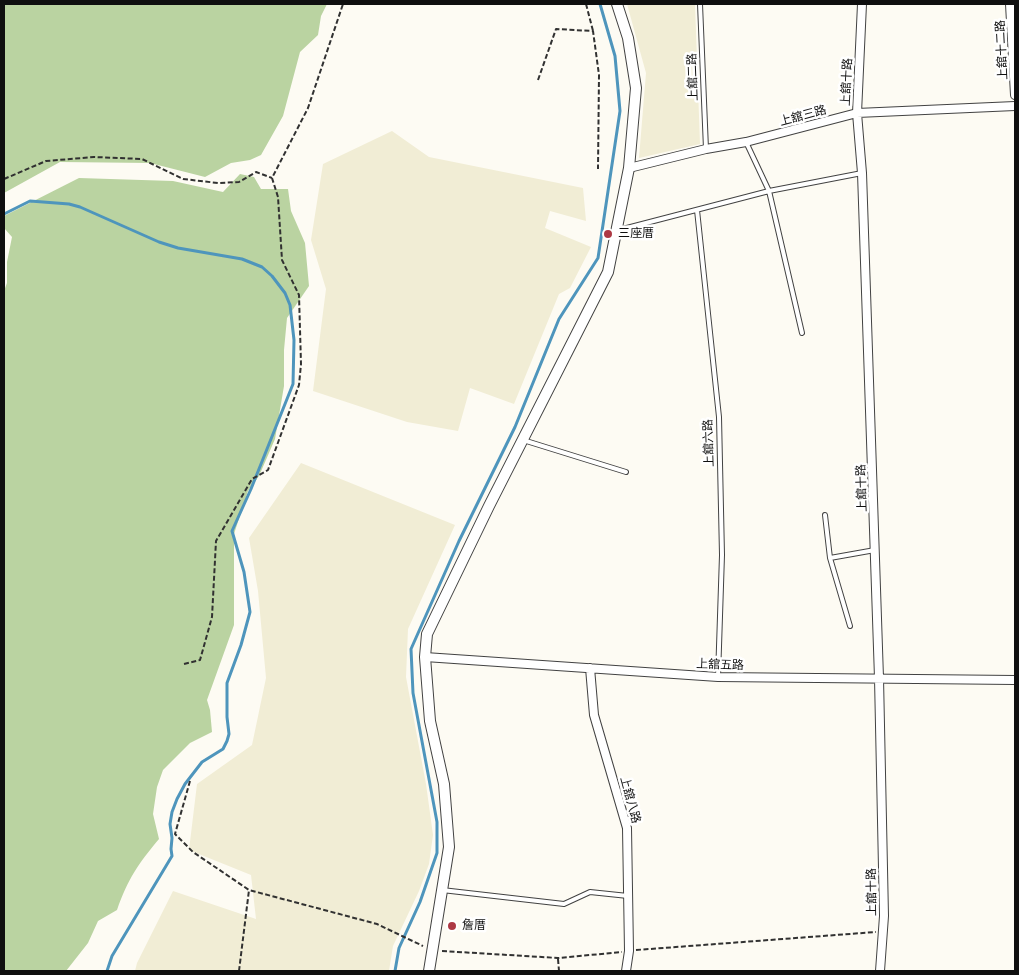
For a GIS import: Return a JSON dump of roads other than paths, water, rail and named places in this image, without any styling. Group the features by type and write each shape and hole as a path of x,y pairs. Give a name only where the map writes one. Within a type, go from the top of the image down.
{"street":[{"path":"429,971 449,847 444,784 430,721 425,657 427,634 608,272 629,168 636,88 628,38 617,4"},
{"name":"上舘十路","path":"862,4 857,113 862,173 879,678 884,916 880,971"},
{"name":"上舘十二路","path":"1010,4 1015,95"},
{"name":"上舘三路","path":"629,168 706,149 746,142 857,113 1015,106"},
{"name":"上舘五路","path":"425,657 718,677 1015,680"},
{"name":"上舘八路","path":"590,668 594,715 628,828 629,951 626,971"}],"lane":[{"name":"上舘二路","path":"700,4 706,149"},
{"path":"746,142 769,191 802,333"},
{"path":"617,230 769,191 862,173"},
{"name":"上舘六路","path":"697,210 719,417 722,554 718,677"},
{"path":"523,440 626,472"},
{"path":"825,514 830,558 850,626"},
{"path":"830,558 875,550"},
{"path":"442,890 564,904 590,892 628,896"}],"waterway":[{"path":"395,971 399,948 420,902 437,853 437,822 413,693 411,649 459,541 515,427 559,319 598,258 620,111 615,56 600,4"},
{"path":"4,214 30,201 69,204 80,207 159,242 178,248 242,259 262,267 272,276 285,293 290,305 294,340 293,384 232,531 244,572 250,612 241,645 227,683 229,734 223,749 202,762 185,784 177,799 170,824 172,856 112,956 107,971"}],"place":[{"name":"三座厝","path":"608,234"},
{"name":"詹厝","path":"452,926"}]}
